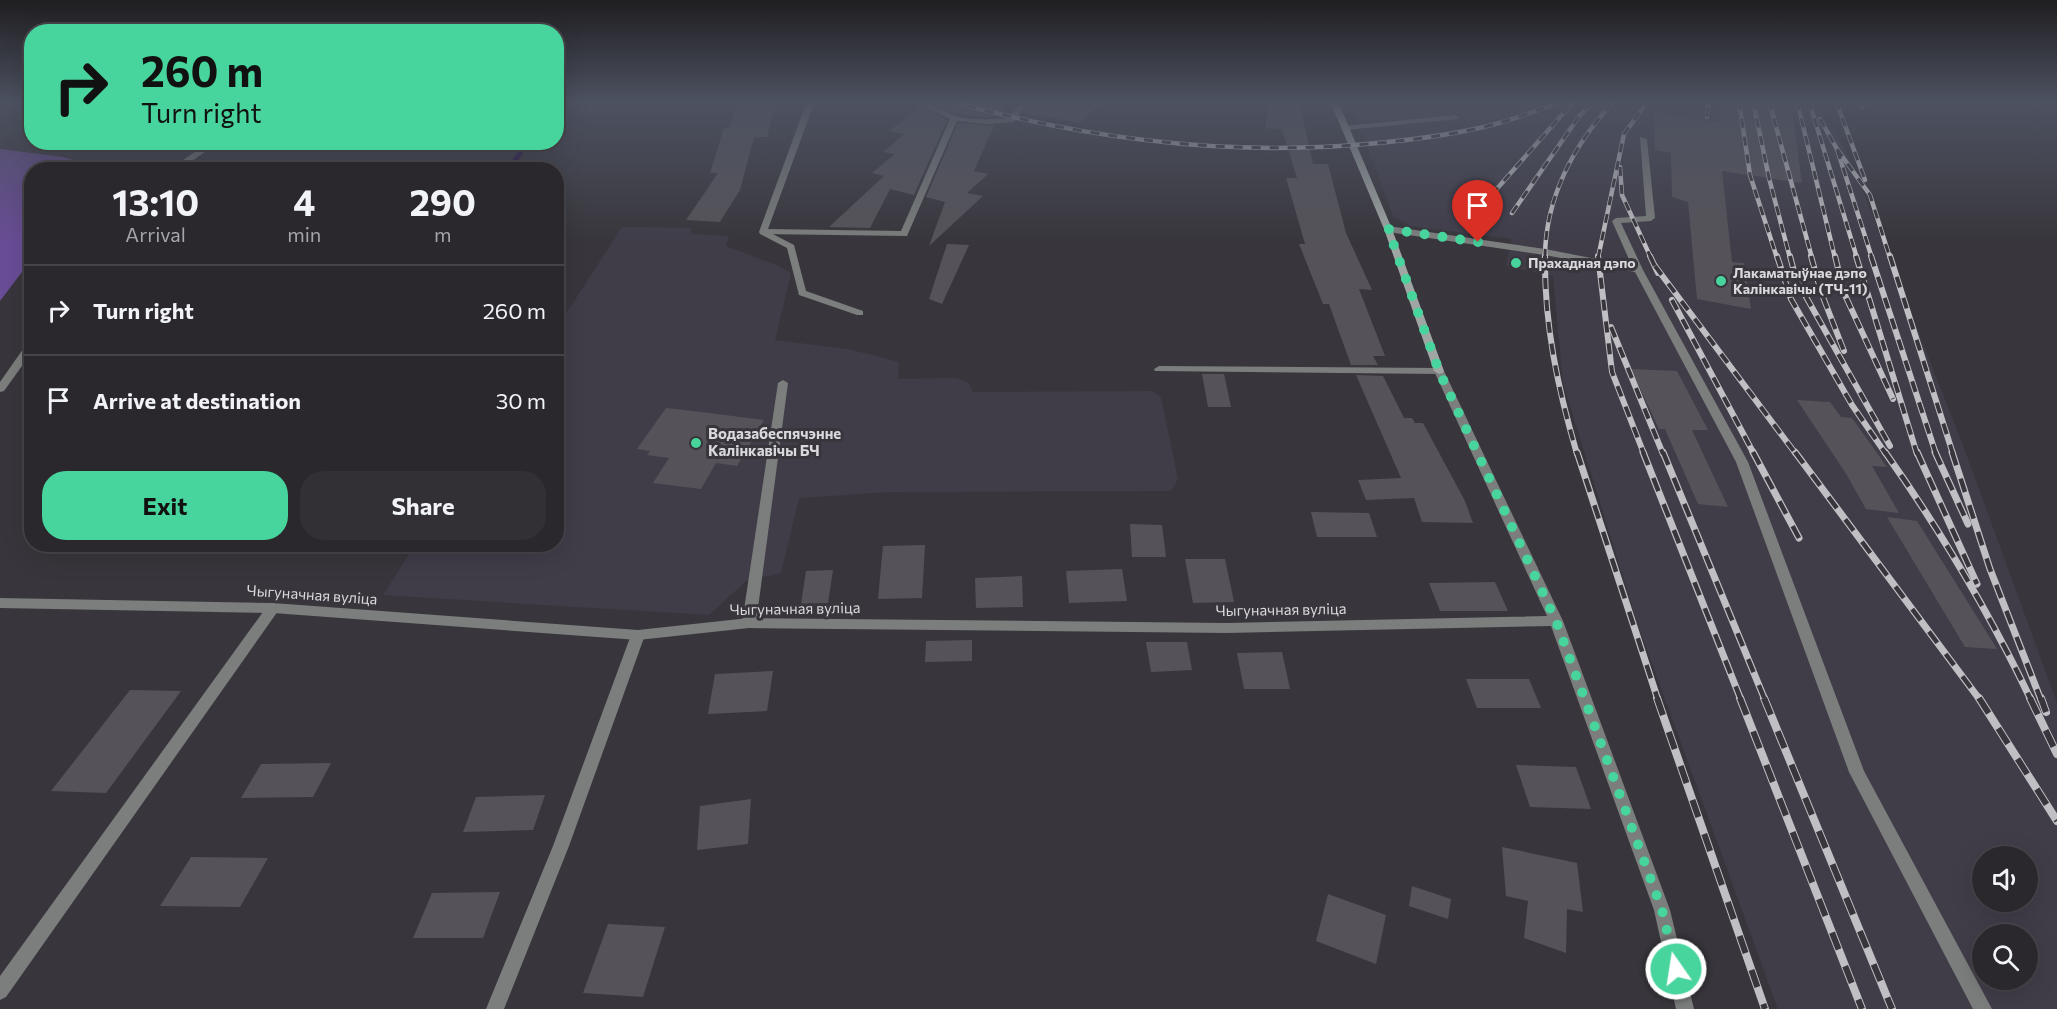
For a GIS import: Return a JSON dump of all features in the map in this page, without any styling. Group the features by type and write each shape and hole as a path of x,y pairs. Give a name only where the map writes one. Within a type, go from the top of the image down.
{"street":[{"path":"763,232 794,148"},
{"path":"763,232 904,234 941,148"},
{"path":"1354,148 1388,229 1439,371 1556,621 1662,910 1685,1009"},
{"path":"1644,148 1651,218 1616,221 1638,270 1742,462 1857,772 1983,1009"},
{"path":"185,162 203,150"},
{"path":"1388,229 1545,252 1638,270"},
{"path":"763,232 791,247 801,293 860,313"},
{"path":"0,389 24,355"},
{"path":"1159,369 1439,371"},
{"path":"749,623 783,383"},
{"name":"Чыгуначная вуліца","path":"0,603 273,608 638,635 749,623 1227,628 1556,621"},
{"path":"0,992 273,608"},
{"path":"495,1009 561,846 638,635"}],"shaded area":[{"name":"Лакаматыўнае дэпо Калінкавічы (ТЧ-11)","path":"1368,148 1844,148 1863,191 1964,448 2057,703 2057,1009 1778,1009 1637,622 1563,383 1553,276 1506,266 1511,239 1410,226 1393,216"},
{"path":"0,149 63,157 81,162 24,162 24,269 0,301"},
{"name":"Водазабеспячэнне Калінкавічы БЧ","path":"622,227 691,228 691,234 729,236 726,246 791,273 775,340 848,349 899,362 898,379 956,378 969,383 973,392 1153,391 1161,398 1178,479 1171,491 890,492 799,498 781,573 746,581 709,615 383,595 411,552 564,552 564,317"}],"building":[{"path":"718,148 751,148 740,190 720,222 686,220 718,173 710,173"},
{"path":"888,148 935,148 914,195 890,189 870,228 829,227 884,176 872,173 895,154 883,152"},
{"path":"947,148 984,148 974,171 988,174 967,193 983,196 929,246 945,202 926,197"},
{"path":"1288,148 1309,148 1313,164 1328,164 1346,233 1372,290 1359,289 1385,356 1373,356 1378,365 1351,365 1329,304 1323,304 1299,244 1305,244 1286,178 1297,178"},
{"path":"1655,148 1797,148 1802,183 1722,171 1732,262 1744,263 1751,309 1697,299 1688,202 1672,197 1671,153 1655,150"},
{"path":"947,244 969,245 942,304 929,299"},
{"path":"1631,369 1677,371 1708,430 1692,430 1728,507 1698,504 1665,429 1659,429"},
{"path":"1202,374 1224,374 1231,407 1208,407"},
{"path":"1356,375 1383,376 1404,418 1412,418 1415,423 1423,423 1465,501 1473,523 1422,522 1414,498 1366,500 1358,480 1401,478"},
{"path":"1797,400 1830,402 1841,417 1852,418 1887,467 1872,466 1899,513 1866,509 1845,472"},
{"name":"Водазабеспячэнне Калінкавічы БЧ","path":"666,408 764,420 737,466 716,463 701,489 653,483 669,458 647,455 650,451 637,449"},
{"path":"1311,512 1369,513 1377,537 1317,537"},
{"path":"1887,517 1917,521 1997,649 1965,647"},
{"path":"1130,524 1162,525 1166,557 1132,557"},
{"path":"925,545 922,598 878,599 883,546"},
{"path":"1185,559 1225,559 1234,602 1193,603"},
{"path":"1122,569 1127,601 1069,603 1066,571"},
{"path":"833,570 828,603 801,604 806,571"},
{"path":"1022,576 1023,607 976,608 975,578"},
{"path":"1495,582 1508,611 1440,611 1429,583"},
{"path":"972,640 972,661 925,662 926,641"},
{"path":"1146,642 1187,642 1192,670 1151,672"},
{"path":"1282,652 1290,689 1244,689 1237,653"},
{"path":"773,671 767,711 708,714 715,674"},
{"path":"1466,679 1529,679 1541,708 1477,708"},
{"path":"130,690 181,691 106,793 51,791"},
{"path":"331,763 313,797 241,798 261,764"},
{"path":"1516,765 1576,767 1591,809 1530,807"},
{"path":"545,795 533,830 463,832 476,797"},
{"path":"751,799 748,844 697,850 700,806"},
{"path":"1502,847 1577,863 1583,912 1567,909 1566,953 1524,938 1528,901 1506,896"},
{"path":"191,857 268,858 240,907 160,906"},
{"path":"1412,886 1451,899 1448,919 1409,906"},
{"path":"500,892 483,938 413,938 432,893"},
{"path":"1328,894 1386,915 1376,964 1316,941"},
{"path":"608,924 665,927 643,997 583,993"}],"waterway":[{"path":"514,162 522,150"}],"railway":[{"path":"1480,208 1533,148"},
{"path":"1512,213 1557,148"},
{"path":"1545,258 1546,236 1556,193 1578,148"},
{"path":"1598,257 1621,148"},
{"path":"1746,148 1750,175 1777,258"},
{"path":"1763,148 1790,258"},
{"path":"1782,148 1812,258"},
{"path":"1808,148 1835,258"},
{"path":"1823,148 1857,258"},
{"path":"1853,148 1865,180"},
{"path":"1837,149 1870,195 1890,258"},
{"path":"1837,149 1872,258"},
{"path":"1620,167 1622,195 1651,258"},
{"path":"1650,256 1658,273"},
{"path":"1777,256 1791,299 1852,405 1886,454"},
{"path":"1790,256 1796,279 1890,446"},
{"path":"1811,256 1821,292 1844,351"},
{"path":"1835,256 1844,293 1893,399"},
{"path":"1856,256 1917,454"},
{"path":"1871,256 1936,454"},
{"path":"1890,256 1953,454"},
{"path":"1598,257 1612,372 1644,454"},
{"path":"1545,258 1547,306 1554,356 1577,454"},
{"path":"1655,266 1796,454"},
{"path":"1672,300 1754,454"},
{"path":"1611,327 1663,454"},
{"path":"1577,452 1658,700"},
{"path":"1643,452 1741,700"},
{"path":"1663,452 1765,700"},
{"path":"1753,452 1799,538"},
{"path":"1795,452 1980,700"},
{"path":"1885,452 1963,573 1999,636 2030,698"},
{"path":"1917,452 1977,584"},
{"path":"1935,452 1968,524"},
{"path":"1952,452 1990,569 2041,700"},
{"path":"1657,698 1765,1009"},
{"path":"1740,698 1862,1009"},
{"path":"1764,698 1892,1009"},
{"path":"1979,698 2057,821"},
{"path":"2030,698 2057,754"},
{"path":"2041,698 2046,712"}],"place":[{"name":"Прахадная дэпо","path":"1516,263"},
{"name":"Лакаматыўнае дэпо Калінкавічы (ТЧ-11)","path":"1721,281"},
{"name":"Водазабеспячэнне Калінкавічы БЧ","path":"696,443"}],"route":[{"path":"1478,242 1388,229 1439,371 1556,621 1584,704 1662,910 1676,969"}]}
